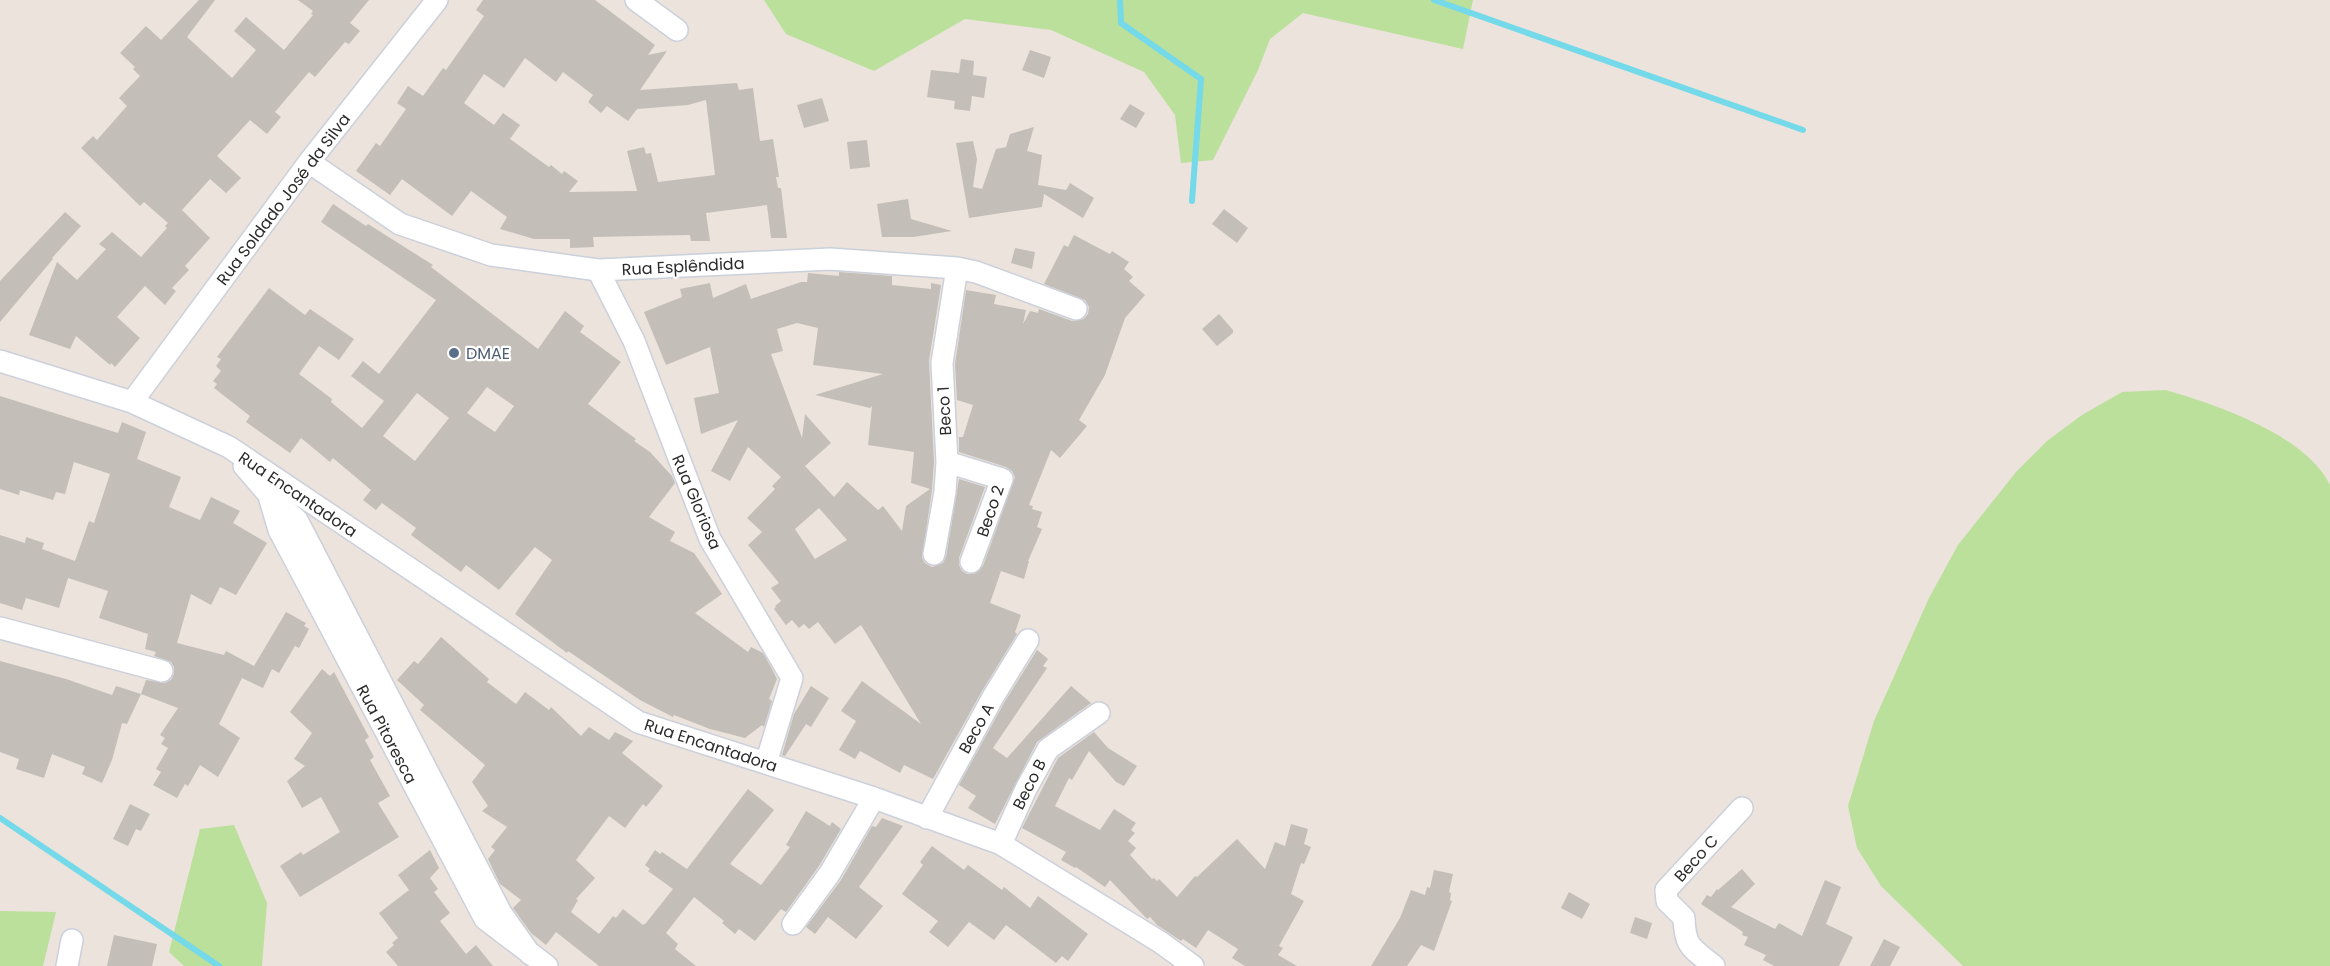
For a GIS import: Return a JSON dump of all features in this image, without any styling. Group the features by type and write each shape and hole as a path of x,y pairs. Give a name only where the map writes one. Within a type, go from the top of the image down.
{"street":[{"name":"Rua Soldado José da Silva","path":"132,402 309,162 437,0"},
{"path":"636,0 677,30"},
{"name":"Rua Esplêndida","path":"309,162 400,224 490,255 598,270 830,259 957,268 976,272 1076,309"},
{"name":"Beco 1","path":"934,554 945,492 947,462 942,363 957,268"},
{"name":"Rua Gloriosa","path":"598,270 634,341 710,539 792,678 766,763"},
{"name":"Rua Encantadora","path":"0,361 132,402 229,447 638,722 874,798 1001,844 1160,942 1193,966"},
{"name":"Rua Pitoresca","path":"229,447 268,495 297,520 501,913 538,960"},
{"name":"Beco 2","path":"947,462 1002,479 971,562"},
{"path":"0,628 162,671"},
{"name":"Beco A","path":"927,818 993,697 1028,640"},
{"name":"Beco B","path":"1001,844 1026,789 1048,749 1099,713"},
{"path":"793,924 830,873 874,798"},
{"name":"Beco C","path":"1714,966 1688,945 1684,935 1684,918 1666,901 1666,890 1742,808"},
{"path":"67,966 72,940"}],"green space":[{"path":"764,0 1473,0 1463,49 1303,13 1270,39 1258,70 1213,160 1181,163 1175,115 1144,72 1051,30 965,19 874,71 786,34"},
{"path":"2166,390 2233,413 2280,436 2318,467 2330,485 2330,966 1963,966 1881,886 1857,848 1848,806 1874,721 1929,598 1958,545 2016,472 2047,441 2082,415 2122,392"},
{"path":"234,825 267,903 262,966 184,966 169,952 200,829"},
{"path":"0,911 56,912 43,966 0,966"}],"building":[{"path":"199,0 215,0 187,37 232,78 256,50 234,31 246,17 284,50 313,15 311,14 313,11 298,0 369,0 350,23 360,31 349,44 345,42 315,77 309,72 275,112 281,117 267,134 250,120 217,156 241,178 226,193 210,179 182,210 210,238 185,266 189,270 172,288 176,291 165,305 145,286 117,317 140,338 115,367 76,336 70,349 29,335 57,262 77,280 106,249 99,244 112,232 141,257 167,228 165,226 168,223 144,202 140,206 81,148 93,136 97,140 127,106 119,98 140,76 133,69 135,67 120,53 146,26 161,40"},
{"path":"483,0 595,0 655,45 648,55 667,51 640,90 737,83 739,90 753,88 760,141 773,139 779,177 776,177 778,188 781,188 787,238 771,238 767,205 706,213 710,241 691,241 690,235 593,237 594,247 570,248 570,239 534,239 500,229 507,217 471,191 452,216 402,179 390,195 356,171 376,143 380,146 406,109 397,103 408,86 423,96 443,68 446,70 484,16 476,10","holes":["525,58 556,82 563,72 593,95 588,102 601,113 607,106 628,121 637,109 688,105 706,100 715,175 658,182 651,153 646,154 644,147 627,151 637,191 569,192 578,181 564,171 562,174 551,165 549,167 510,139 520,125 503,113 494,125 464,103 484,74 504,88"]},
{"path":"1030,50 1051,57 1044,78 1022,70"},
{"path":"961,59 974,61 973,75 987,77 984,98 972,96 970,111 954,109 955,101 927,97 931,70 959,73"},
{"path":"822,98 829,121 804,128 797,105"},
{"path":"1130,104 1145,113 1136,128 1120,119"},
{"path":"1034,127 1027,151 1042,155 1038,185 1066,190 1070,183 1094,198 1083,218 1044,194 1042,207 969,218 956,143 973,141 977,159 973,187 982,189 996,149 1006,147 1010,134"},
{"path":"867,140 870,167 850,169 847,142"},
{"path":"908,199 911,219 952,231 913,237 882,237 877,204"},
{"path":"333,204 366,226 368,224 433,265 431,267 538,349 565,311 584,326 580,332 621,362 588,404 636,439 634,441 650,452 672,476 675,483 649,517 675,532 670,541 694,553 722,594 695,613 748,652 751,647 763,653 771,667 777,679 769,699 772,701 764,727 762,725 745,738 710,729 674,715 673,717 640,700 568,651 567,653 515,614 552,560 535,547 499,590 466,565 461,572 411,535 416,528 382,503 376,510 363,500 371,490 333,458 330,462 301,438 290,453 246,422 250,416 214,388 217,384 213,381 221,371 216,366 221,359 217,357 269,288 305,315 310,309 354,339 339,360 319,346 299,374 332,399 331,402 362,428 384,401 351,376 363,361 379,374 436,300 321,222","holes":["487,387 514,406 495,432 467,413","417,393 449,418 415,461 383,436"]},
{"path":"1224,209 1248,228 1237,243 1212,224"},
{"path":"65,212 81,226 0,322 0,281"},
{"path":"1074,235 1110,254 1112,251 1129,262 1124,269 1133,277 1129,281 1145,295 1125,318 1105,375 1079,420 1087,426 1060,458 1051,450 1029,505 1033,506 1032,509 1042,512 1037,527 1042,529 1028,561 1024,579 1001,571 990,603 1021,615 1015,632 1017,634 933,779 904,765 900,773 860,751 855,759 839,750 856,721 841,711 862,681 921,724 861,625 835,644 818,622 809,629 804,624 799,628 792,620 786,625 774,609 781,601 771,588 779,583 748,545 762,532 747,518 775,489 772,486 781,477 748,447 730,481 711,471 738,420 701,434 694,398 719,393 710,347 666,365 644,312 682,297 680,289 710,283 713,298 746,284 751,299 807,282 808,273 839,276 839,272 892,276 892,285 931,289 931,283 941,285 929,361 934,462 922,558 932,567 943,563 946,557 959,479 985,487 959,558 962,571 974,574 983,566 1015,477 1006,467 959,452 959,437 963,437 973,405 957,400 955,364 966,290 996,295 994,304 1026,310 1023,324 1030,311 1038,313 1039,309 1072,321 1084,319 1089,307 1085,300 1044,284 1064,245 1068,247","holes":["797,323 818,328 813,365 883,374 815,395 870,408 872,406 868,445 914,452 911,483 930,489 906,506 902,531 883,506 878,510 847,482 834,497 805,466 831,443 805,414 802,438 771,354 783,351 777,329","819,508 847,540 815,559 795,529"]},
{"path":"1015,248 1035,252 1032,269 1011,263"},
{"path":"1219,314 1233,333 1217,346 1202,329"},
{"path":"0,396 118,433 122,422 146,432 137,459 181,477 169,507 200,520 211,497 240,511 233,523 267,543 236,595 220,587 211,605 191,594 177,643 224,655 226,651 254,666 286,612 306,623 304,626 309,629 299,648 295,646 279,673 272,669 263,688 242,678 219,724 240,738 218,777 200,765 188,786 185,784 177,798 153,785 161,772 156,769 168,748 161,744 165,738 160,735 178,708 141,694 146,680 165,683 171,680 174,674 171,662 154,656 156,652 145,649 148,634 99,618 108,591 68,578 59,608 26,598 22,610 0,603 0,535 25,543 26,537 44,543 42,549 75,561 89,521 94,523 110,474 74,462 65,494 56,492 53,500 20,490 19,495 0,489"},
{"path":"441,637 489,679 487,682 516,704 525,692 549,710 551,707 581,736 589,727 609,740 615,732 633,741 622,753 663,786 646,807 643,804 625,828 609,816 576,860 595,878 576,899 578,900 571,912 599,934 613,916 616,918 623,909 643,925 646,923 673,889 648,871 650,869 645,865 655,850 660,854 662,852 687,869 748,789 774,810 730,864 761,885 790,847 786,845 806,811 830,826 832,822 841,829 819,866 786,912 781,909 755,941 739,929 735,934 722,923 724,921 694,897 666,933 678,944 675,949 696,966 599,966 556,932 546,945 531,933 513,908 521,900 500,884 488,859 495,850 491,847 507,827 482,811 488,806 472,782 485,765 420,710 424,705 397,680 414,661 418,664"},
{"path":"1037,650 1048,659 1043,666 1047,668 993,748 1007,758 1071,686 1091,703 1037,742 995,824 968,808 976,796 959,785 1004,703"},
{"path":"0,661 66,679 112,695 116,686 141,694 127,724 122,723 112,760 102,783 82,774 85,767 52,754 44,778 16,769 19,759 0,752"},
{"path":"322,669 330,676 334,672 369,737 365,740 374,757 370,760 390,796 378,803 399,837 300,897 280,866 301,852 303,855 340,832 321,797 302,808 287,781 305,766 294,759 312,733 290,712"},
{"path":"811,686 829,698 811,727 806,724 785,756 782,755 794,714"},
{"path":"1094,732 1108,748 1137,766 1124,786 1116,782 1089,751 1072,780 1069,778 1055,806 1100,830 1114,809 1136,823 1131,830 1135,833 1128,841 1136,848 1130,855 1152,879 1157,881 1159,879 1177,897 1195,876 1197,877 1237,839 1265,869 1275,842 1285,846 1291,824 1308,829 1304,844 1311,847 1304,864 1301,863 1291,894 1304,901 1279,946 1283,948 1278,955 1297,966 1245,966 1232,958 1238,949 1208,930 1196,948 1183,939 1181,941 1157,925 1150,917 1147,919 1110,880 1105,887 1076,867 1061,860 1066,852 1022,828 1058,758"},
{"path":"130,804 150,814 141,831 136,829 128,846 113,839"},
{"path":"882,818 903,826 859,887 883,906 856,939 828,917 815,934 806,927 841,880 872,826 876,827"},
{"path":"932,846 964,870 968,865 1002,890 1004,887 1030,908 1038,896 1088,934 1068,961 1062,956 1056,963 1006,925 994,940 969,922 948,947 929,932 938,921 902,894 923,865 920,862"},
{"path":"430,850 439,868 430,878 438,889 434,892 450,913 440,921 466,954 476,945 493,966 398,966 386,952 398,938 379,913 409,890 398,875"},
{"path":"1742,869 1755,884 1731,907 1775,929 1779,923 1802,936 1825,880 1841,887 1826,924 1853,937 1839,966 1774,966 1763,960 1766,955 1744,945 1748,937 1742,935 1743,932 1701,904 1707,895 1711,897 1717,889"},
{"path":"1434,870 1453,874 1449,892 1452,901 1434,951 1421,945 1407,966 1371,966 1400,918 1411,890 1425,895 1427,887 1430,888"},
{"path":"1569,892 1590,904 1582,919 1561,908"},
{"path":"1635,917 1652,923 1647,939 1630,933"},
{"path":"114,935 157,944 152,966 107,966"},
{"path":"1884,939 1900,947 1890,966 1870,966"}],"waterway":[{"path":"1120,0 1121,23 1201,79 1192,201"},
{"path":"1434,0 1803,130"},
{"path":"0,818 219,966"}],"place":[{"name":"DMAE","path":"454,353"}]}
